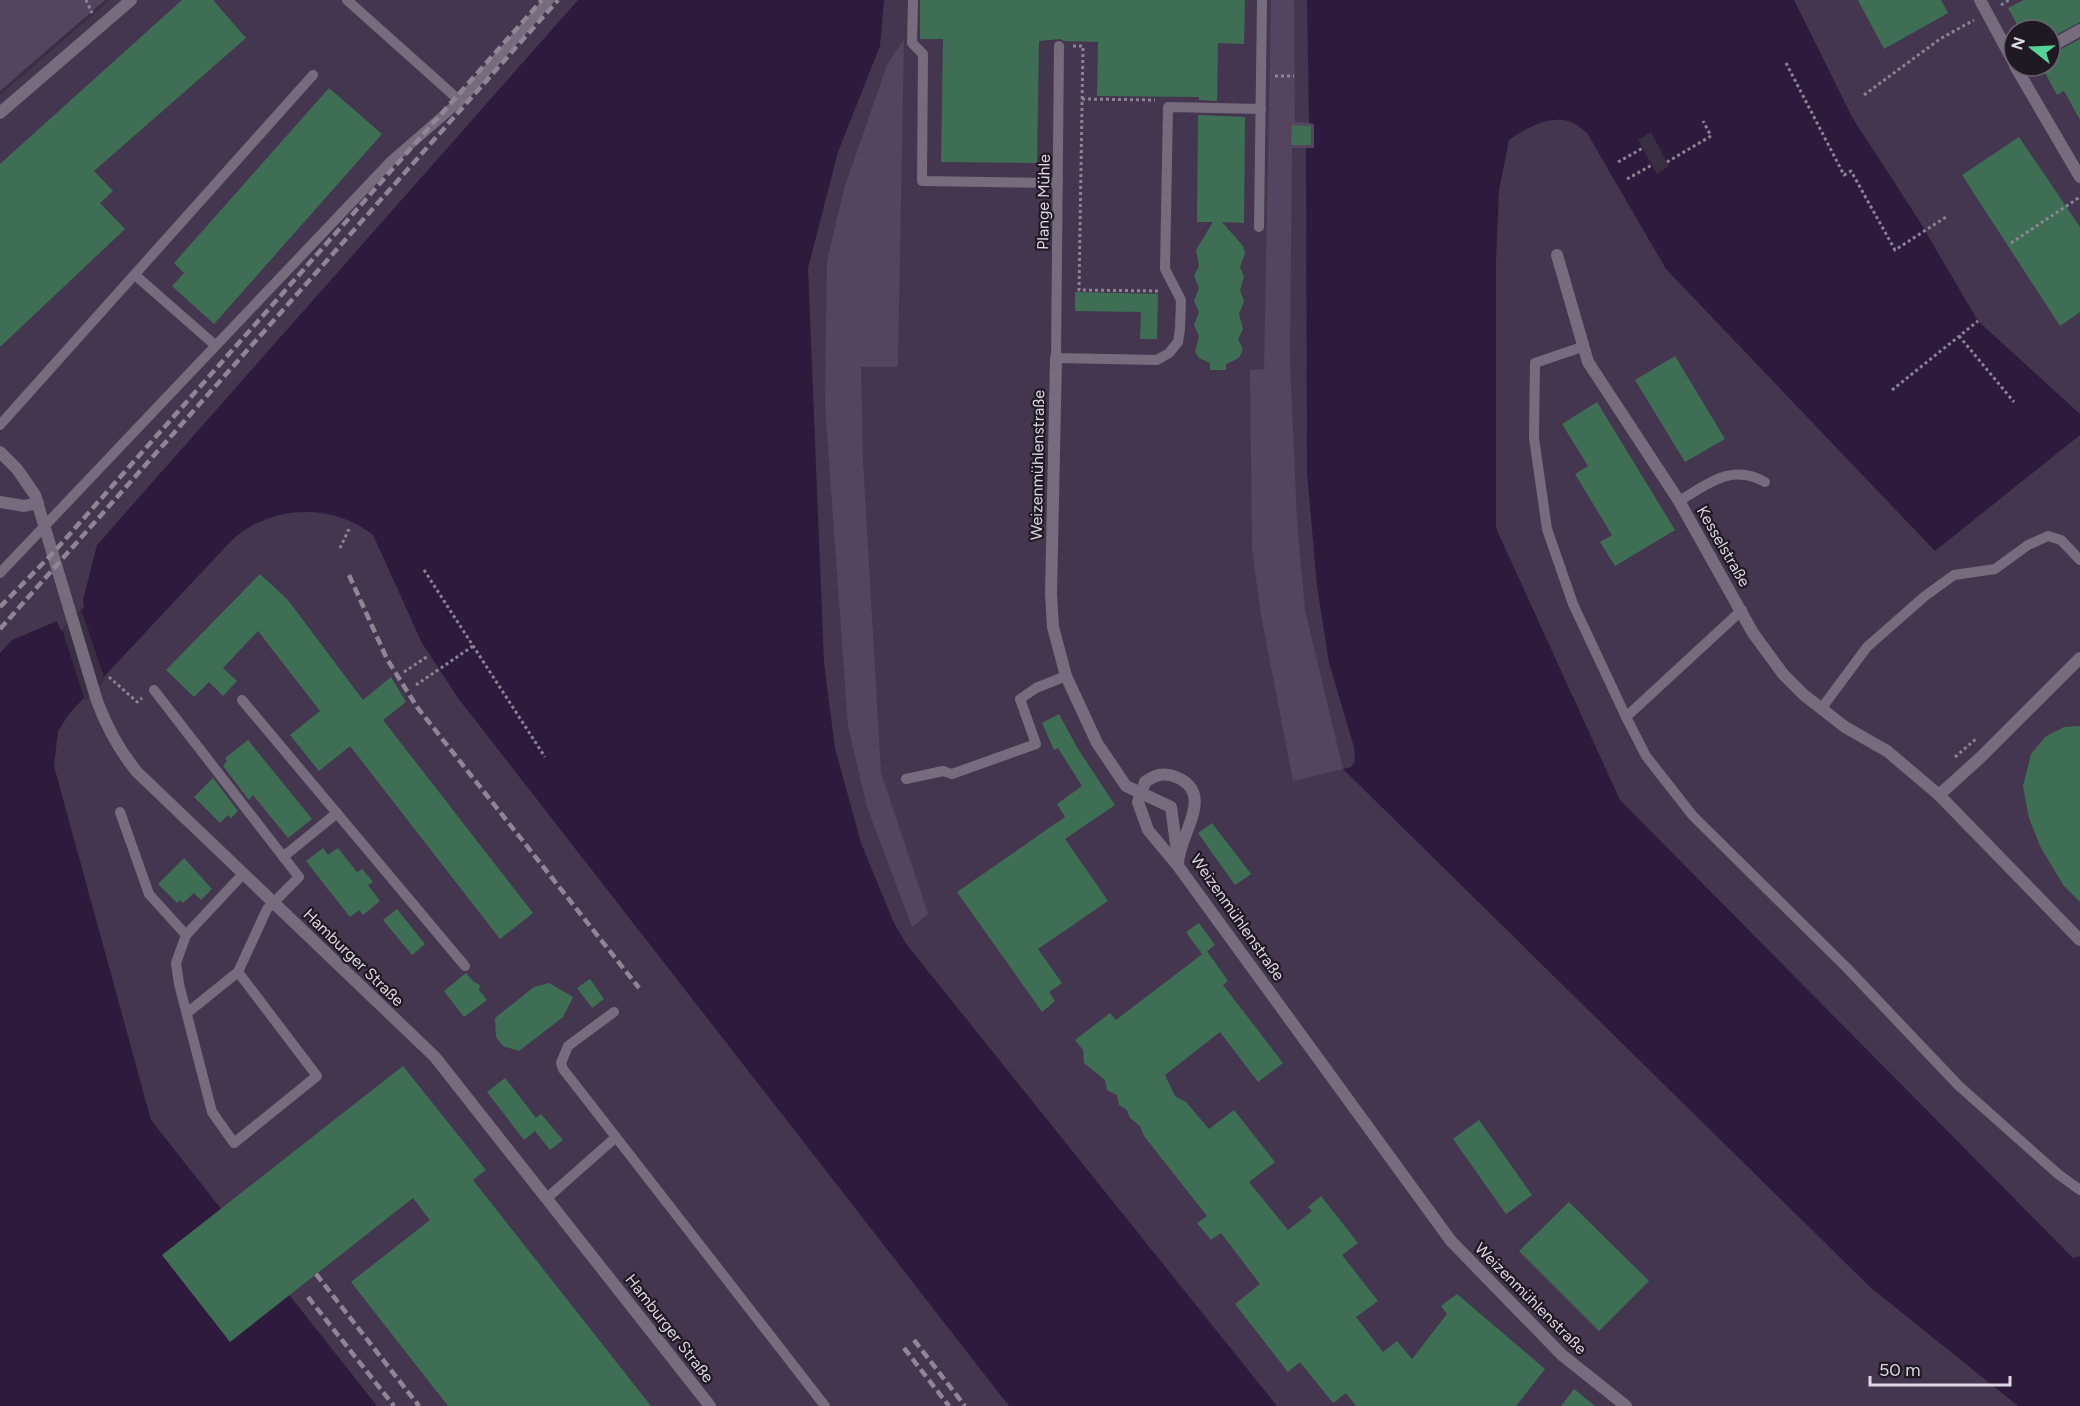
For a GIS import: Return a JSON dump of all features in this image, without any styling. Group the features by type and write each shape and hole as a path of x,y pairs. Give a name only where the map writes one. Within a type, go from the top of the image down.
{"street":[{"path":"0,113 131,0"},
{"path":"1980,0 2002,41"},
{"path":"2062,40 2080,30"},
{"path":"2023,78 2080,177"},
{"name":"Kesselstraße","path":"1557,255 1588,362 1678,501 1753,633 1783,674 1821,709 1845,727 1887,751 1939,795 2080,940"},
{"name":"Weizenmühlenstraße","path":"1056,358 1051,594 1053,627 1066,676 1097,743 1126,786 1171,807 1178,866 1451,1241 1562,1355 1626,1406"},
{"name":"Hamburger Straße","path":"0,452 27,482 38,503 97,701 107,728 137,772 435,1057 710,1406"},
{"path":"0,502 24,506 38,503"},
{"path":"1939,795 1981,757 2080,658"},
{"path":"1159,775 1176,777 1190,787 1195,811 1178,852 1178,866 1142,819 1138,802 1145,782 1159,775"}],"lane":[{"path":"347,0 460,101"},
{"path":"0,573 391,161 460,101 549,0"},
{"path":"913,0 912,43 922,54 922,181 1058,183"},
{"path":"1259,227 1262,0"},
{"name":"Plange Mühle","path":"1056,358 1059,46"},
{"path":"0,425 313,75"},
{"path":"1056,358 1157,360 1169,353 1178,342 1181,300 1166,269 1168,107 1260,108"},
{"path":"135,275 215,345"},
{"path":"1582,347 1535,363 1534,438 1547,529 1574,604 1646,756 1693,816 1847,968 1959,1086 2033,1153 2080,1190"},
{"path":"1678,501 1723,476 1746,473 1765,482"},
{"path":"1821,709 1867,647 1954,575 1995,569 2028,545 2048,536 2061,540 2080,560"},
{"path":"1626,717 1742,610"},
{"path":"906,779 943,771 952,774 1036,744 1020,699 1036,688 1066,676"},
{"path":"154,690 299,877 267,909 238,972 187,1013"},
{"path":"242,700 465,966"},
{"path":"120,812 149,894 186,935"},
{"path":"283,857 337,813"},
{"path":"238,972 317,1076 234,1143 212,1112 176,963 186,935 243,874"},
{"path":"614,1012 568,1046 561,1063 825,1406"},
{"path":"547,1198 616,1137"}],"path":[{"path":"86,0 92,13"},
{"path":"1864,95 1940,39"},
{"path":"1083,46 1082,220 1079,290 1178,291"},
{"path":"1786,63 1844,175 1851,171 1895,250 1946,217"},
{"path":"1270,76 1294,76"},
{"path":"1082,99 1168,100 1168,107"},
{"path":"1667,162 1711,136 1703,121"},
{"path":"1618,162 1643,148"},
{"path":"1627,179 1652,165"},
{"path":"2011,243 2080,197"},
{"path":"1892,390 1978,321"},
{"path":"1959,336 2014,402"},
{"path":"340,548 349,529"},
{"path":"424,570 545,757"},
{"path":"416,686 473,646"},
{"path":"404,672 428,656"},
{"path":"109,677 129,695"}],"shaded area":[{"path":"0,0 105,0 0,91"},
{"path":"110,0 2080,0 2080,1406 0,1406 0,95"},
{"path":"578,0 884,0 880,46 838,152 808,268 824,663 835,748 861,843 894,923 907,945 1277,1406 1009,1406 458,698 422,643 373,535 357,524 339,517 301,512 283,514 264,520 247,528 232,540 69,714 58,731 54,766 151,1120 377,1406 0,1406 0,653 12,640 57,621 61,631 84,607 83,600 97,545"},
{"path":"1271,0 1294,0 1295,122 1314,123 1314,148 1292,148 1290,362 1297,521 1305,610 1343,769 1293,781 1261,615 1252,549 1250,370 1264,369"},
{"path":"1307,0 1794,0 1852,117 1920,222 1978,321 2080,414 2080,435 1935,551 1666,269 1587,133 1573,123 1555,120 1530,127 1509,140 1499,190 1496,262 1496,528 1620,800 2073,1258 2080,1256 2080,1406 2018,1406 1870,1287 1343,769 1351,767 1355,762 1354,747 1329,663 1317,586 1307,473 1306,148 1314,148 1314,124 1309,123"},
{"path":"904,39 898,364 897,367 861,367 863,461 881,773 928,914 912,927 867,807 848,726 825,405 827,261 844,189 887,65"}],"pier":[{"path":"1651,132 1669,166 1657,174 1638,140"},
{"path":"81,609 105,680 85,701 62,629"}],"building":[{"path":"182,0 213,0 246,38 94,171 113,191 100,203 125,229 0,347 0,164"},
{"path":"920,0 1245,0 1244,44 1218,43 1217,101 1199,100 1199,97 1097,96 1098,42 1060,39 1039,41 1037,163 941,162 943,39 920,39"},
{"path":"1858,0 1941,0 1948,13 1884,49"},
{"path":"2024,0 2080,0 2080,22 2062,32 2062,18 2013,18 2008,8"},
{"path":"2080,39 2080,120 2064,91 2057,95 2048,78 2062,78 2062,49"},
{"path":"329,88 382,134 214,324 172,286 184,273 174,263"},
{"path":"1198,115 1245,117 1244,223 1222,222 1243,246 1245,253 1240,267 1244,277 1240,290 1244,301 1239,314 1243,329 1238,339 1243,349 1239,358 1226,364 1226,370 1210,370 1210,363 1199,358 1195,352 1199,336 1194,325 1199,312 1194,301 1199,288 1194,276 1199,266 1196,250 1213,222 1197,222"},
{"path":"1292,125 1311,126 1311,145 1291,145"},
{"path":"2019,137 2080,227 2080,312 2060,326 1962,175"},
{"path":"1075,292 1158,294 1157,339 1140,339 1141,312 1075,311"},
{"path":"1675,356 1725,439 1685,462 1635,380"},
{"path":"1597,402 1675,530 1615,566 1600,542 1612,535 1575,474 1588,466 1562,424"},
{"path":"260,574 288,600 363,700 391,677 406,702 383,720 533,913 500,939 350,746 319,771 290,735 320,711 258,631 223,668 237,681 223,696 209,682 194,697 166,670"},
{"path":"1059,714 1078,749 1115,805 1065,839 1108,901 1038,949 1062,983 1049,992 1055,1001 1042,1012 957,892 1065,817 1057,804 1082,786 1058,748 1054,750 1042,723"},
{"path":"2080,726 2080,902 2064,886 2041,848 2029,818 2023,786 2031,754 2045,737 2064,727"},
{"path":"248,740 312,819 288,838 253,795 249,800 223,766 227,761 225,758"},
{"path":"213,778 238,811 231,818 228,815 220,823 194,797"},
{"path":"1212,823 1251,874 1235,885 1198,833"},
{"path":"323,848 328,855 338,848 357,872 362,869 373,882 368,885 380,901 363,915 359,910 350,917 306,861"},
{"path":"184,858 212,889 201,900 194,893 183,903 180,900 177,903 158,884"},
{"path":"397,909 425,944 412,955 383,920"},
{"path":"1199,923 1215,945 1207,951 1228,981 1223,985 1283,1063 1258,1082 1220,1032 1165,1075 1175,1096 1186,1102 1209,1129 1234,1110 1275,1162 1249,1182 1288,1230 1312,1211 1308,1207 1321,1196 1358,1243 1342,1255 1378,1301 1356,1317 1383,1352 1397,1341 1412,1359 1447,1314 1441,1306 1457,1294 1545,1369 1516,1406 1356,1406 1346,1393 1333,1403 1300,1362 1288,1372 1235,1304 1260,1284 1221,1233 1211,1240 1197,1223 1207,1216 1144,1136 1140,1126 1130,1118 1127,1110 1119,1105 1117,1095 1107,1090 1105,1080 1084,1063 1083,1050 1075,1040 1110,1013 1116,1020 1205,952 1202,954 1186,932"},
{"path":"466,973 480,985 479,990 487,1000 464,1017 444,991"},
{"path":"590,979 604,999 592,1008 577,988"},
{"path":"549,983 573,997 563,1017 519,1051 503,1046 496,1037 495,1018 534,987"},
{"path":"403,1066 486,1170 473,1180 651,1406 448,1406 351,1282 430,1220 413,1198 230,1342 162,1255"},
{"path":"505,1078 536,1118 541,1114 563,1140 550,1150 535,1131 524,1140 487,1092"},
{"path":"1479,1120 1532,1195 1506,1214 1453,1139"},
{"path":"1569,1202 1649,1281 1599,1331 1519,1251"},
{"path":"1574,1389 1595,1406 1561,1406"}],"railway":[{"path":"0,607 53,553 542,0"},
{"path":"0,629 558,0"},
{"path":"349,575 387,659 417,707 639,988"},
{"path":"316,1274 419,1406"},
{"path":"308,1297 394,1406"},
{"path":"914,1340 965,1406"},
{"path":"904,1348 949,1406"}]}
